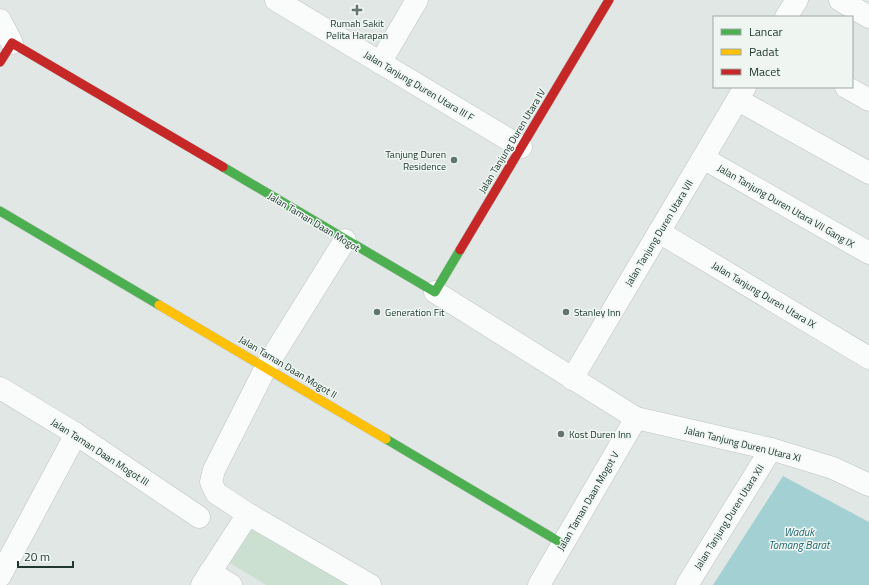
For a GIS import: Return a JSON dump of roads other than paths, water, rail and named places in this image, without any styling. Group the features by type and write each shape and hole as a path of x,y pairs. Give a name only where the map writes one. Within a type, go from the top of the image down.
{"street":[{"name":"Jalan Tanjung Duren Utara III F","path":"276,0 521,147"},
{"path":"380,63 417,0"},
{"name":"Jalan Tanjung Duren Utara IV","path":"434,292 609,0"},
{"path":"787,16 796,0"},
{"path":"840,0 869,16"},
{"path":"0,20 12,43 0,62"},
{"name":"Jalan Taman Daan Mogot","path":"12,43 434,292 636,418"},
{"path":"848,88 869,100"},
{"path":"741,93 869,173"},
{"name":"Jalan Tanjung Duren Utara VII","path":"572,379 741,93"},
{"name":"Jalan Tanjung Duren Utara VII Gang IX","path":"703,158 869,253"},
{"name":"Jalan Taman Daan Mogot II","path":"0,211 563,544"},
{"name":"Jalan Tanjung Duren Utara IX","path":"659,232 869,358"},
{"path":"345,240 266,367 214,470 211,482 216,493 248,514 370,585"},
{"name":"Jalan Taman Daan Mogot III","path":"0,388 76,434 199,518"},
{"name":"Jalan Taman Daan Mogot V","path":"539,585 636,418"},
{"name":"Jalan Tanjung Duren Utara XI","path":"636,418 771,449 834,468 869,485"},
{"path":"0,576 76,434"},
{"name":"Jalan Tanjung Duren Utara XII","path":"687,585 771,449"},
{"path":"231,585 206,578 248,514"}],"water":[{"name":"Waduk Tomang Barat","path":"783,476 869,522 869,585 713,585"}],"place":[{"name":"Rumah Sakit Pelita Harapan","path":"357,10"},
{"name":"Tanjung Duren Residence","path":"454,160"},
{"name":"Generation Fit","path":"377,312"},
{"name":"Stanley Inn","path":"566,312"},
{"name":"Kost Duren Inn","path":"561,434"}]}
